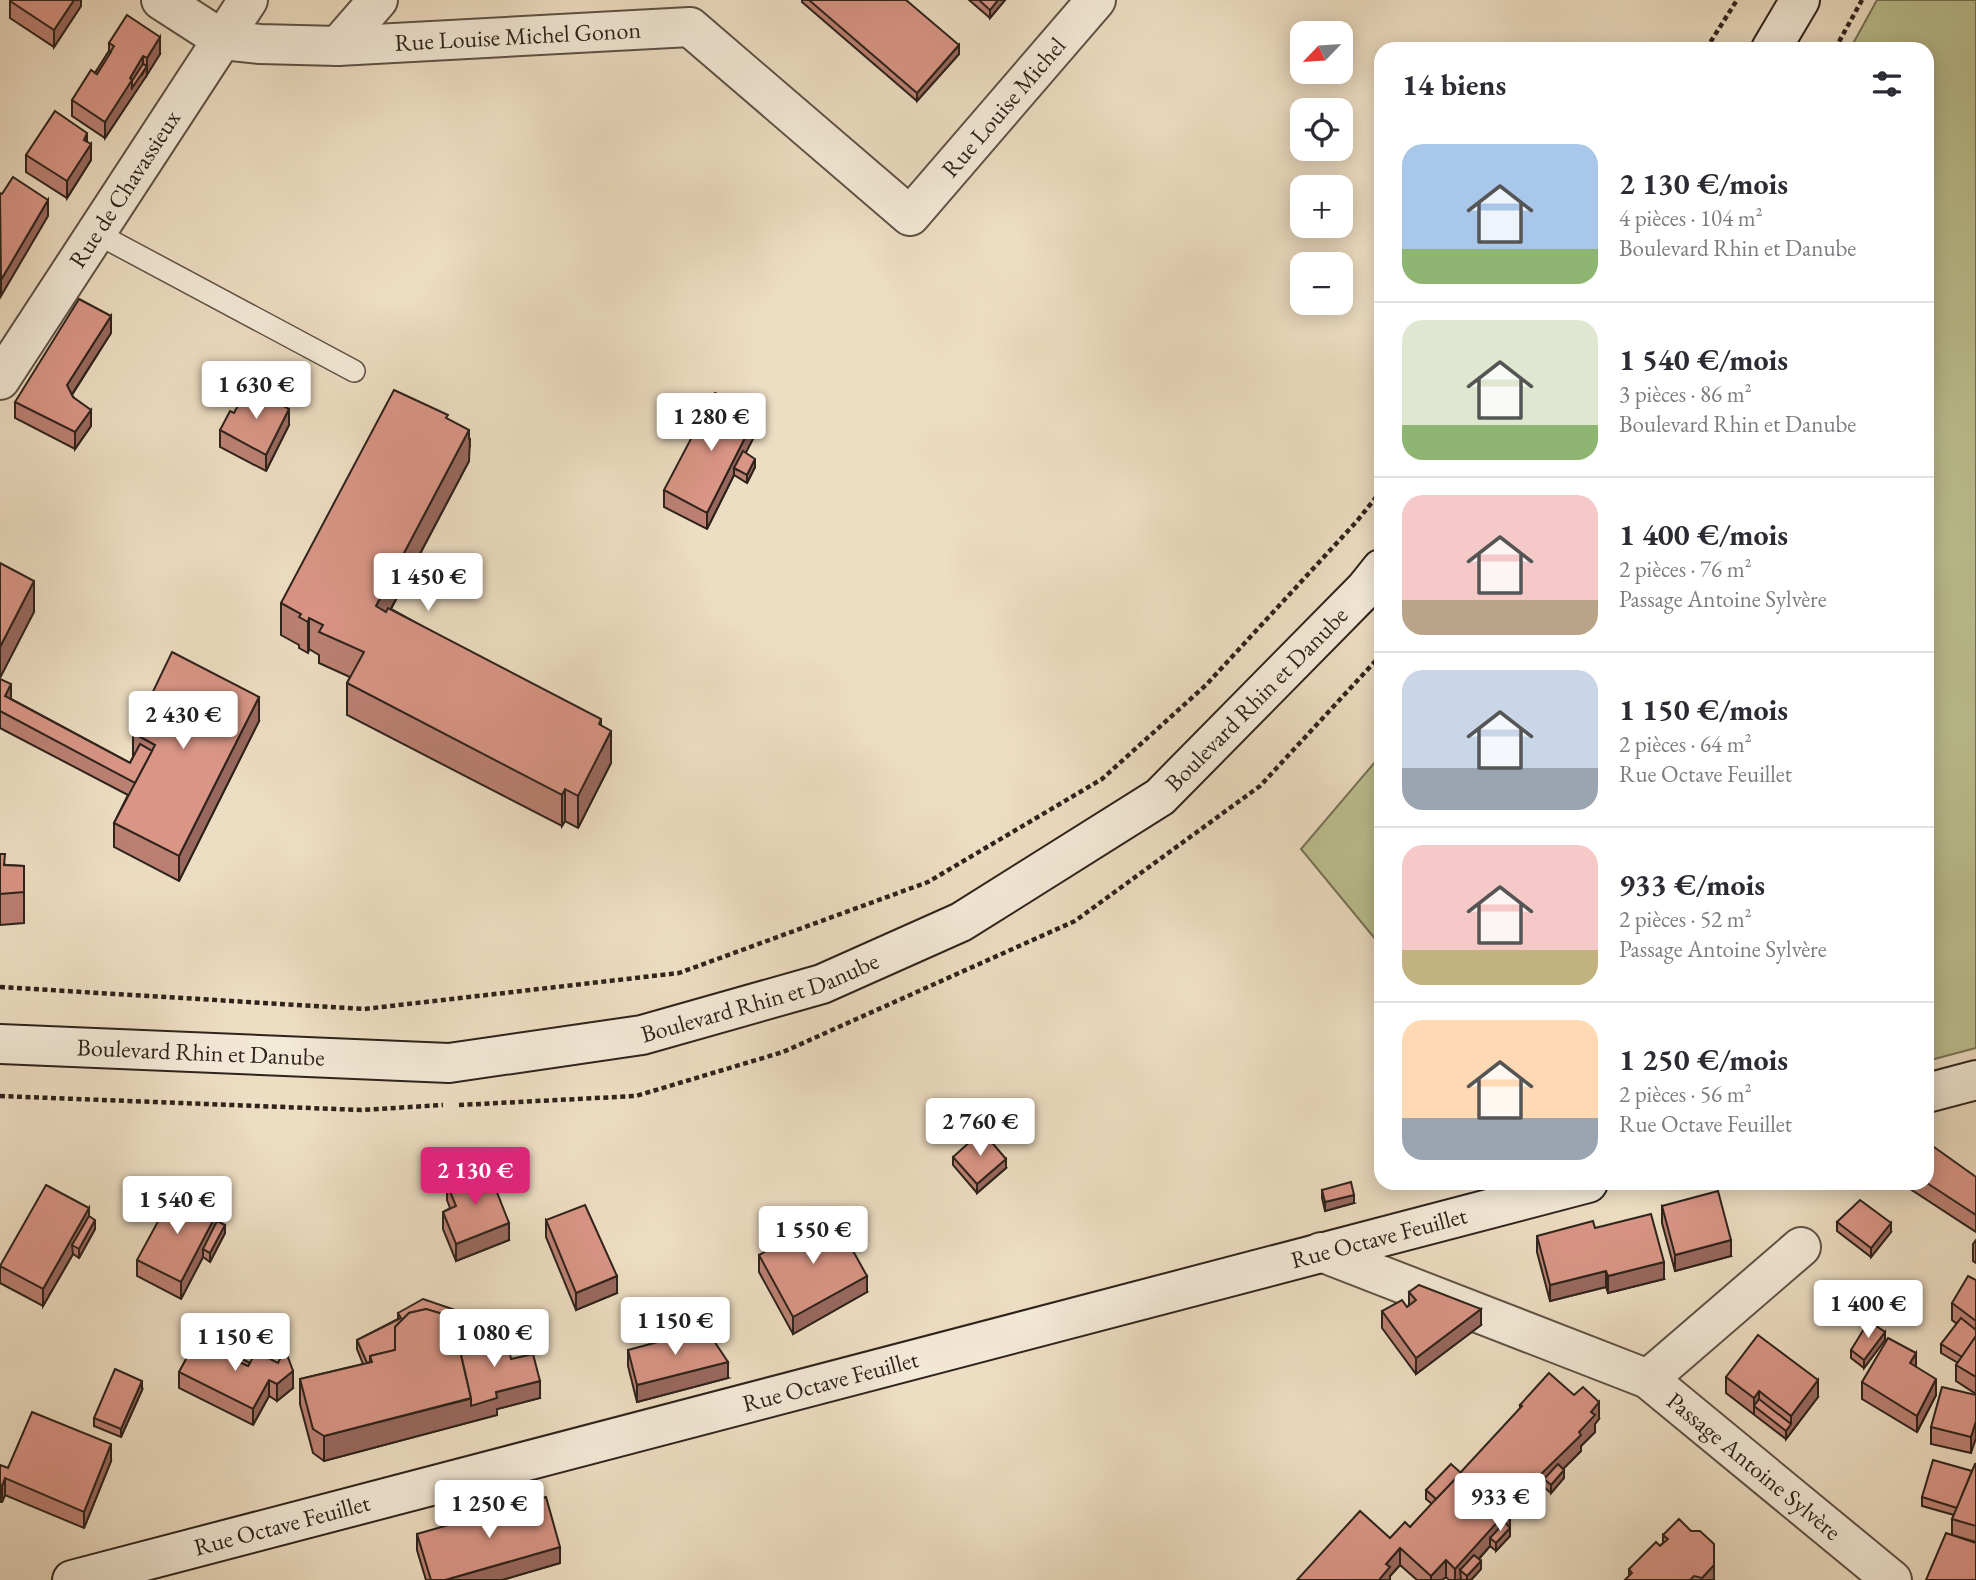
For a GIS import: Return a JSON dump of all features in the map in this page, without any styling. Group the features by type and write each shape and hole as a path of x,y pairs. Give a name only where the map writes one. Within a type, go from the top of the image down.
{"street":[{"path":"161,0 223,40"},
{"name":"Rue de Chavassieux","path":"0,380 248,0"},
{"path":"338,46 377,0"},
{"name":"Rue Louise Michel","path":"910,216 1096,0"},
{"path":"1775,42 1800,0"},
{"name":"Rue Louise Michel Gonon","path":"223,40 338,46 690,27 910,216"},
{"name":"Boulevard Rhin et Danube","path":"0,1044 449,1063 642,1035 822,984 961,922 1160,797 1374,578"},
{"path":"1934,1091 1976,1080"},
{"name":"Rue Octave Feuillet","path":"72,1580 1561,1190"},
{"name":"Passage Antoine Sylvère","path":"1647,1378 1801,1247"},
{"name":"Passage Antoine Sylvère","path":"1321,1252 1647,1378 1892,1580"}],"lane":[{"path":"96,233 354,371"}],"path":[{"path":"1710,42 1737,0"},
{"path":"1839,42 1862,0"},
{"path":"0,987 364,1009 679,973 928,882 1102,779 1206,685 1374,500"}],"green space":[{"path":"1877,0 1976,0 1976,1048 1934,1059 1934,42 1854,42"},
{"path":"1374,763 1374,938 1301,849"}],"building":[{"path":"10,0 74,0 54,30"},
{"path":"809,0 906,0 959,45 917,93"},
{"path":"979,0 998,0 990,10"},
{"path":"127,15 160,37 147,58 143,56 130,78 132,80 105,122 72,100 91,70 97,74 114,46 109,43"},
{"path":"109,51 111,52 97,74 95,73"},
{"path":"143,64 147,66 132,88 132,81"},
{"path":"55,111 87,133 84,140 91,144 67,181 26,155"},
{"path":"13,177 48,200 1,280 0,193 2,194"},
{"path":"79,299 111,316 67,385 73,397 91,410 75,432 15,402"},
{"path":"248,387 289,409 266,455 220,430 230,411 234,413"},
{"path":"394,390 448,415 446,418 469,430 376,606 386,612 388,608 601,719 599,724 611,731 578,796 565,789 562,795 347,683 364,652 319,632 323,625 309,618 308,622 299,617 301,614 281,603"},
{"path":"715,393 757,414 707,513 664,490"},
{"path":"743,451 755,459 747,475 734,468"},
{"path":"0,563 34,581 0,647"},
{"path":"172,652 259,697 179,856 114,823 155,745 133,733"},
{"path":"0,679 11,684 5,696 130,763 140,744 152,751 135,783 0,711"},
{"path":"0,854 5,854 4,865 24,866 24,892 0,894"},
{"path":"982,1131 1006,1159 977,1184 953,1157"},
{"path":"1934,1147 1976,1177 1976,1215 1934,1188"},
{"path":"487,1167 509,1223 456,1244 443,1212 456,1206 447,1184"},
{"path":"1351,1182 1354,1195 1325,1202 1322,1190"},
{"path":"46,1185 89,1208 43,1289 0,1266"},
{"path":"175,1190 217,1213 181,1282 137,1260"},
{"path":"1718,1191 1731,1240 1675,1255 1662,1206"},
{"path":"1860,1200 1891,1223 1871,1248 1837,1222"},
{"path":"585,1205 617,1276 576,1293 546,1220"},
{"path":"1651,1214 1664,1262 1608,1276 1606,1271 1550,1285 1537,1236 1593,1221 1595,1228"},
{"path":"833,1215 867,1276 793,1317 759,1255"},
{"path":"89,1216 95,1220 79,1249 72,1245"},
{"path":"217,1221 225,1225 210,1253 203,1249"},
{"path":"1968,1276 1976,1280 1976,1321 1952,1303"},
{"path":"1419,1285 1481,1309 1416,1358 1382,1311 1402,1300 1407,1307 1416,1300 1409,1292"},
{"path":"423,1299 464,1313 453,1329 443,1314 426,1309 409,1313 395,1327 395,1350 370,1356 370,1362 367,1363 357,1340 401,1318 398,1313"},
{"path":"426,1309 443,1314 456,1334 471,1398 324,1436 313,1429 300,1379 372,1362 370,1356 395,1350 395,1327 409,1313"},
{"path":"1961,1318 1976,1330 1976,1336 1962,1357 1941,1344"},
{"path":"1869,1321 1885,1332 1864,1360 1851,1350"},
{"path":"706,1329 728,1362 637,1385 628,1350"},
{"path":"481,1335 484,1348 507,1342 511,1359 533,1354 540,1381 496,1392 497,1398 471,1406 458,1341"},
{"path":"1758,1335 1818,1380 1791,1416 1759,1391 1754,1398 1726,1377"},
{"path":"1976,1336 1976,1377 1956,1365"},
{"path":"1888,1338 1916,1353 1910,1363 1936,1379 1917,1416 1862,1382"},
{"path":"196,1341 248,1366 256,1352 278,1363 285,1349 293,1371 277,1384 269,1380 253,1409 179,1372"},
{"path":"228,1352 250,1363 248,1366 226,1356"},
{"path":"115,1369 142,1381 121,1429 94,1418"},
{"path":"1549,1373 1574,1395 1583,1387 1599,1402 1591,1412 1595,1415 1579,1432 1581,1435 1538,1477 1535,1474 1506,1505 1510,1508 1455,1569 1446,1560 1431,1576 1400,1548 1386,1564 1390,1567 1379,1580 1297,1580 1360,1511 1390,1538 1405,1522 1410,1527"},
{"path":"1942,1387 1976,1395 1976,1421 1971,1437 1931,1427"},
{"path":"1759,1399 1791,1424 1786,1431 1754,1406"},
{"path":"32,1412 111,1444 84,1512 5,1478 2,1486 0,1485 0,1465 8,1468"},
{"path":"1933,1460 1972,1471 1957,1508 1922,1497"},
{"path":"1451,1464 1461,1473 1436,1499 1426,1490"},
{"path":"1558,1464 1564,1470 1551,1485 1544,1479"},
{"path":"1976,1464 1976,1526 1952,1519"},
{"path":"546,1497 560,1547 445,1580 431,1580 417,1534"},
{"path":"1679,1519 1691,1531 1700,1531 1714,1544 1714,1565 1702,1578 1694,1576 1690,1580 1625,1580 1632,1573 1629,1569 1656,1542 1660,1546 1668,1539 1663,1535"},
{"path":"1505,1522 1510,1528 1496,1543 1490,1538"},
{"path":"1946,1533 1976,1543 1976,1580 1926,1580"},
{"path":"1474,1555 1481,1561 1467,1576 1460,1570"}]}
